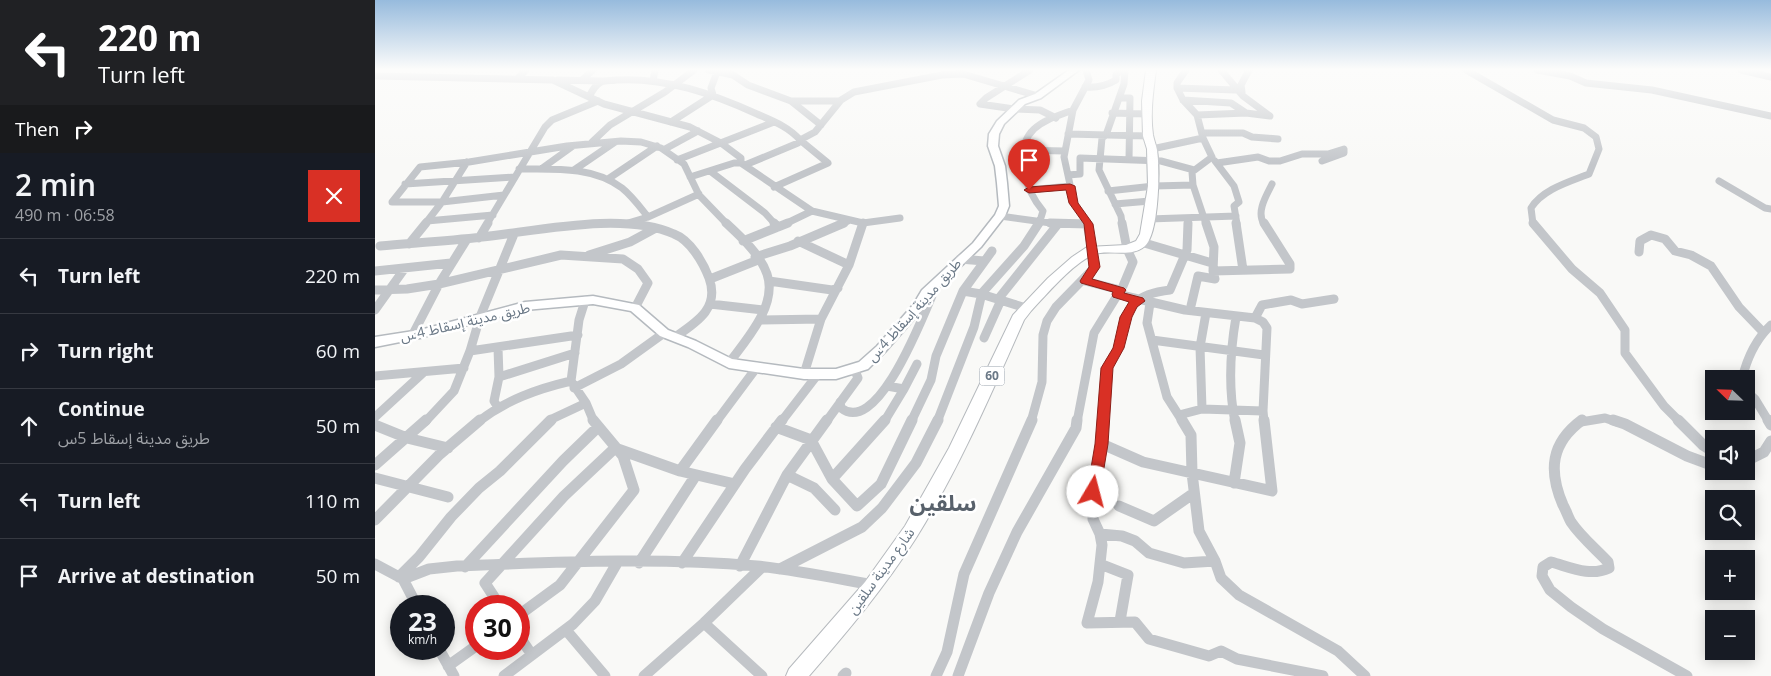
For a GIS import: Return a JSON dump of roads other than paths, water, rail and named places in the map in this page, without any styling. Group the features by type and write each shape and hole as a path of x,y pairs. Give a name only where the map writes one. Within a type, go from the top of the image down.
{"main road":[{"path":"1091,250 1127,249 1141,242 1146,234 1154,186 1149,102"},
{"path":"1148,108 1149,102"},
{"name":"شارع مدينة سلقين","path":"796,676 860,603 911,531 962,440 1019,318 1026,308 1076,260 1091,250"}],"street":[{"path":"479,238 545,127 552,120 596,102"},
{"path":"599,102 698,131 721,143 741,158 743,164 811,211 863,223 900,218"},
{"path":"592,142 596,136 647,102"},
{"path":"671,122 703,102"},
{"path":"728,102 774,122 828,163 774,186"},
{"path":"791,102 813,102"},
{"path":"791,102 821,126"},
{"path":"690,178 710,171 743,164 798,142 815,132 840,102"},
{"path":"982,102 980,104 1014,109 1040,110 1056,118"},
{"path":"1023,102 1000,123 995,134 993,146 1000,166 1004,206 1000,216 1059,224 1088,224"},
{"path":"936,676 946,658 963,575 976,543 1021,450 1039,395 1044,359 1043,331 1047,320 1060,304 1085,281 1095,267 1088,224 1074,203 1064,157 1073,110 1077,102"},
{"path":"958,676 989,593 1017,532 1076,428 1095,333 1119,292 1133,262 1127,249 1121,216 1099,170 1102,138 1106,135 1118,102"},
{"path":"1129,160 1130,102"},
{"path":"1184,102 1197,115 1203,136 1215,160 1234,186 1239,202 1234,206 1243,270"},
{"path":"1208,102 1231,103 1246,113"},
{"path":"1197,115 1246,113 1270,116 1250,102"},
{"path":"1521,102 1553,120 1584,128 1596,137 1599,149 1589,174 1558,187 1537,199 1531,208 1533,225 1572,269 1600,293 1625,330 1625,353 1665,406 1705,446"},
{"path":"1705,102 1771,116"},
{"path":"1113,113 1129,114 1148,108"},
{"path":"780,569 862,527 883,508 925,448 957,376 973,330 981,294 1030,237 1041,221 1043,211 1031,198 1020,150 1029,134 1042,124 1073,110"},
{"path":"677,160 774,122"},
{"path":"608,179 661,148 698,131"},
{"path":"1068,175 1081,174 1080,158 1129,160 1151,148 1219,133 1239,138 1278,139"},
{"path":"1068,134 1129,136 1194,170"},
{"path":"574,170 618,140"},
{"path":"504,196 442,202 392,202 420,166 467,162 577,143 618,140 635,141 661,148 685,165 699,194 733,228 768,275 769,281 760,320 729,363"},
{"path":"541,169 577,143"},
{"path":"1189,310 1198,276 1215,279 1213,267 1214,247 1193,185 1192,172 1215,160 1259,157 1269,161 1280,161 1302,154 1328,154 1344,149 1344,153 1322,161"},
{"path":"1020,150 1065,151"},
{"path":"409,244 442,202 467,162"},
{"path":"519,169 574,170 608,179 631,196 648,217"},
{"path":"710,171 765,213 778,227"},
{"path":"405,184 515,177"},
{"path":"1719,180 1765,208 1771,209"},
{"path":"1141,242 1185,255 1213,267 1243,270 1290,269 1290,264 1261,219 1263,201 1272,184"},
{"path":"1107,190 1193,185"},
{"path":"1029,190 1070,186"},
{"path":"623,225 648,217 699,194"},
{"path":"1115,204 1150,201"},
{"path":"743,241 795,220 811,211"},
{"path":"427,221 493,214"},
{"name":"طريق مدينة إسقاط 4س","path":"376,342 412,336 525,306 593,300 635,308 669,335 729,363 804,374 836,374 863,366 881,349 917,308 926,292 937,284 960,258 977,245 1000,216"},
{"path":"1149,219 1236,216"},
{"path":"1188,218 1185,255 1170,290 1151,292 1145,302 1147,323 1167,397 1191,435 1192,473 1199,531 1215,561 1221,578 1239,596 1337,651 1365,676"},
{"path":"710,279 848,221"},
{"path":"804,374 821,319 849,265 863,223"},
{"path":"984,338 1001,300 999,298 1043,241 1059,224"},
{"path":"375,520 448,448 497,406 517,396 559,382 572,384 593,380 701,318 711,304 713,288 695,253 676,235 654,229 623,225 577,226 479,238 381,246"},
{"path":"584,256 630,242 654,229"},
{"path":"375,465 448,399 458,383 480,317 514,234"},
{"path":"1639,252 1640,241 1651,235 1665,239 1675,250 1691,255 1711,266 1739,307 1763,332"},
{"path":"1030,237 1043,241"},
{"path":"412,336 439,284 467,239"},
{"path":"798,241 849,265"},
{"path":"776,427 811,440 832,478 857,506 881,484 921,404 935,368 942,340 963,291 991,251"},
{"path":"375,290 439,284 561,255 584,256 623,259 644,274 648,283 642,290 640,300 635,308"},
{"path":"960,258 984,261"},
{"path":"375,271 451,263"},
{"path":"375,310 405,268"},
{"path":"769,281 832,290 838,288"},
{"path":"1085,281 1145,302 1206,313 1255,318 1263,322 1267,328 1264,355 1263,411 1272,491 1143,462 1102,444"},
{"path":"840,402 841,408 846,412 862,412 870,406 887,386 894,377 937,284"},
{"path":"963,291 981,294 1026,308"},
{"path":"1255,318 1262,306 1291,300 1302,304 1334,299"},
{"path":"530,607 560,585 634,490 623,456 592,419 586,403 572,384 579,320 585,301"},
{"path":"1145,302 1133,304 1126,317 1118,348 1107,368 1102,444 1093,492 1093,519 1100,534 1102,546 1098,582 1087,622 1135,622 1149,639 1209,656 1221,651 1237,659 1323,676"},
{"path":"711,304 763,310"},
{"path":"1202,409 1200,346 1206,313"},
{"path":"1234,483 1240,443 1233,410 1231,351 1236,317"},
{"path":"760,320 821,319"},
{"path":"1744,370 1745,363 1763,332 1771,325"},
{"path":"470,351 578,335"},
{"path":"1151,340 1264,355"},
{"path":"497,406 494,401 499,377 498,348"},
{"path":"499,377 575,353"},
{"path":"832,478 887,419 917,364"},
{"path":"680,471 757,367"},
{"path":"375,376 464,368"},
{"path":"741,566 759,526 787,475 858,378 856,373 851,370"},
{"path":"375,417 424,372"},
{"path":"682,563 776,427 818,374"},
{"path":"887,386 904,389"},
{"path":"1755,399 1768,412 1771,425"},
{"path":"401,578 451,517 554,418 586,403"},
{"path":"1179,415 1202,409 1263,411"},
{"path":"1687,676 1603,629 1571,607 1550,590 1542,576 1543,567 1551,562 1603,572 1609,568 1608,562 1571,522 1559,495 1553,468 1557,449 1569,430 1583,420 1605,418 1625,424 1687,456 1705,463"},
{"path":"375,425 407,438 448,448"},
{"path":"465,567 563,461 598,427"},
{"path":"1755,457 1765,452 1771,441"},
{"path":"615,448 680,471 735,484"},
{"path":"493,595 485,583 578,481 615,448"},
{"path":"639,563 696,475"},
{"path":"787,475 814,488 835,510"},
{"path":"375,478 448,497"},
{"path":"1119,506 1154,521 1194,493"},
{"path":"1100,534 1122,536 1135,541 1149,553 1184,563 1215,561"},
{"path":"401,578 431,569 465,567 579,563 682,563 780,569 873,585"},
{"path":"504,676 566,630 595,601 617,563"},
{"path":"375,564 401,578 411,595"},
{"path":"1100,564 1128,575 1119,621"},
{"path":"644,676 704,623 762,567"},
{"path":"704,623 762,676"},
{"path":"566,630 605,676"},
{"path":"445,660 451,671 465,657"}],"district":[{"name":"سلقين","path":"943,503"}]}
